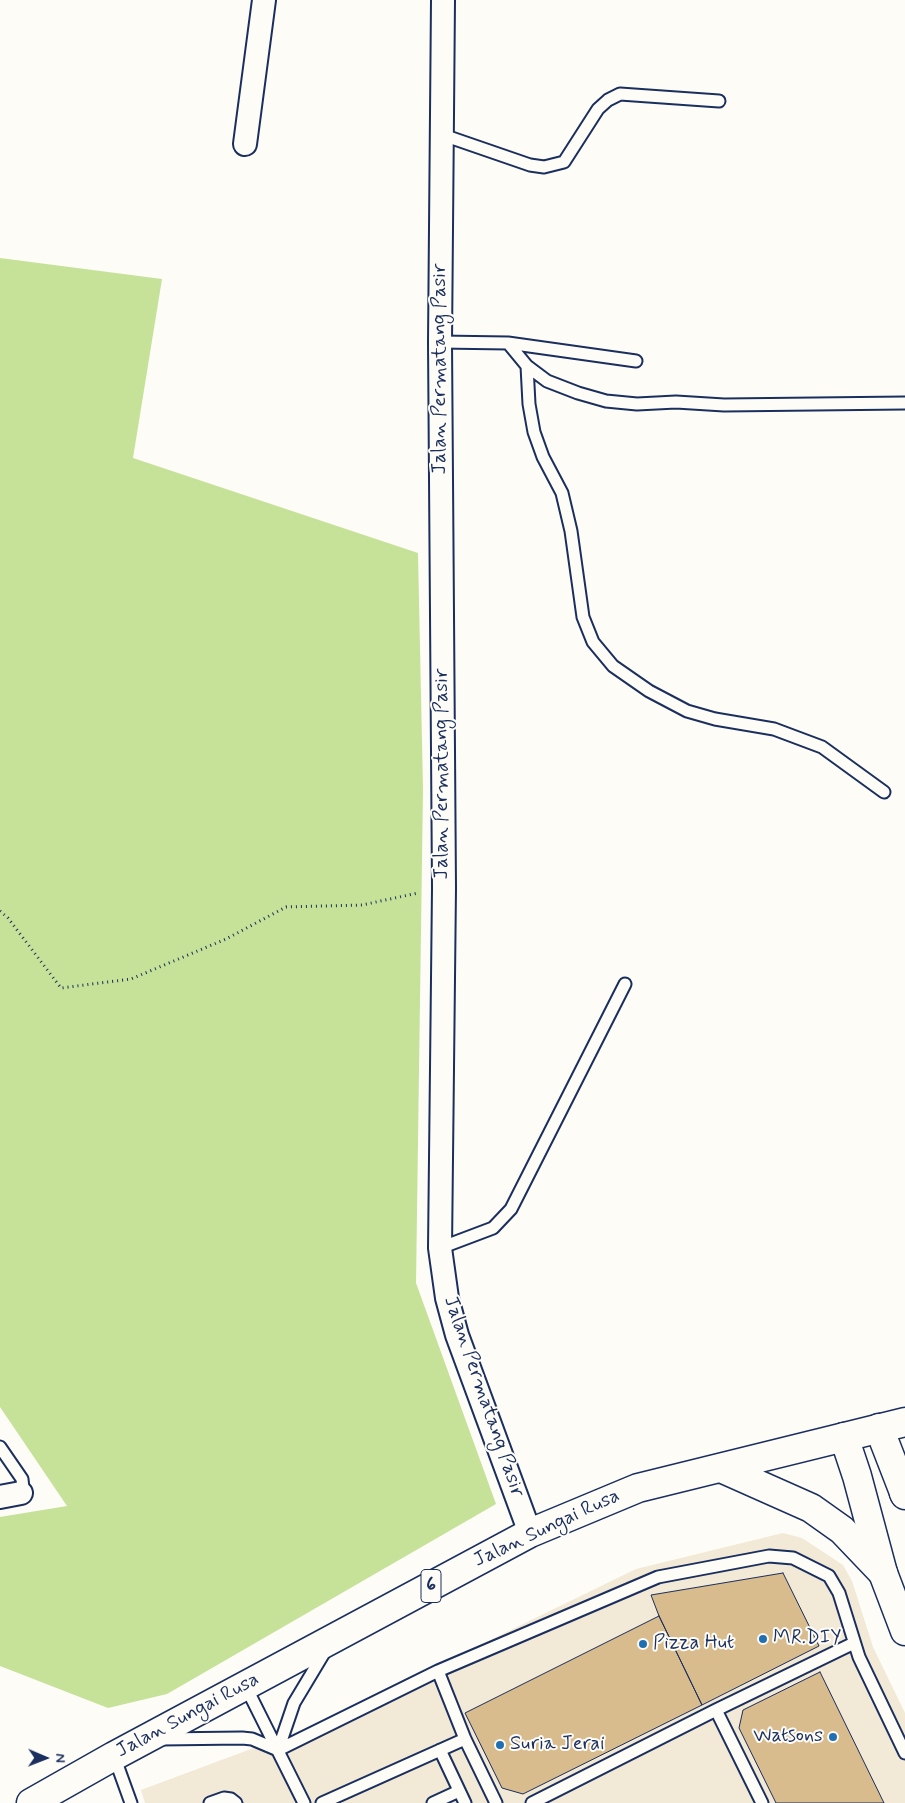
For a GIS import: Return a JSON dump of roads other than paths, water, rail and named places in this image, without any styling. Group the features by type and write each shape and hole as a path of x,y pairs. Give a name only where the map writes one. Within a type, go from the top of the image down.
{"main road":[{"name":"Jalan Sungai Rusa","path":"31,1803 245,1685 530,1533 638,1488 905,1422"},
{"path":"879,1428 905,1492"},
{"path":"844,1437 857,1476 883,1573 905,1631"},
{"path":"721,1468 811,1508 842,1530 883,1573"}],"street":[{"path":"245,144 264,0"},
{"name":"Jalan Permatang Pasir","path":"443,0 440,342 444,888 440,1248 447,1298 457,1335 530,1533"}],"lane":[{"path":"443,135 530,165 544,167 564,162 598,109 608,100 620,94 719,101"},
{"path":"440,342 508,344 636,361"},
{"path":"508,344 527,366 547,381 606,401 637,404 676,402 724,405 905,403"},
{"path":"527,366 534,432 543,457 562,493 571,531 583,617 593,642 613,666 649,691 687,711 715,720 774,729 822,747 884,792"},
{"path":"440,1248 493,1228 511,1209 624,984"},
{"path":"0,1447 22,1479 23,1488 10,1495"},
{"path":"146,1739 242,1738 252,1739 278,1750 438,1671 658,1577 769,1556 794,1558 829,1576 839,1593 859,1657 905,1753"},
{"path":"278,1750 294,1703 333,1638"},
{"path":"532,1803 854,1643"},
{"path":"438,1671 465,1739 496,1803"},
{"path":"245,1685 304,1803"},
{"path":"716,1710 762,1803"},
{"path":"322,1803 465,1739"},
{"path":"440,1750 465,1803"},
{"path":"114,1756 131,1803"},
{"path":"433,1803 459,1791"},
{"path":"210,1803 224,1798 236,1803"}],"place":[{"name":"MR.DIY","path":"763,1639"},
{"name":"Pizza Hut","path":"643,1644"},
{"name":"Watsons","path":"833,1737"},
{"name":"Suria Jerai","path":"500,1745"}]}
